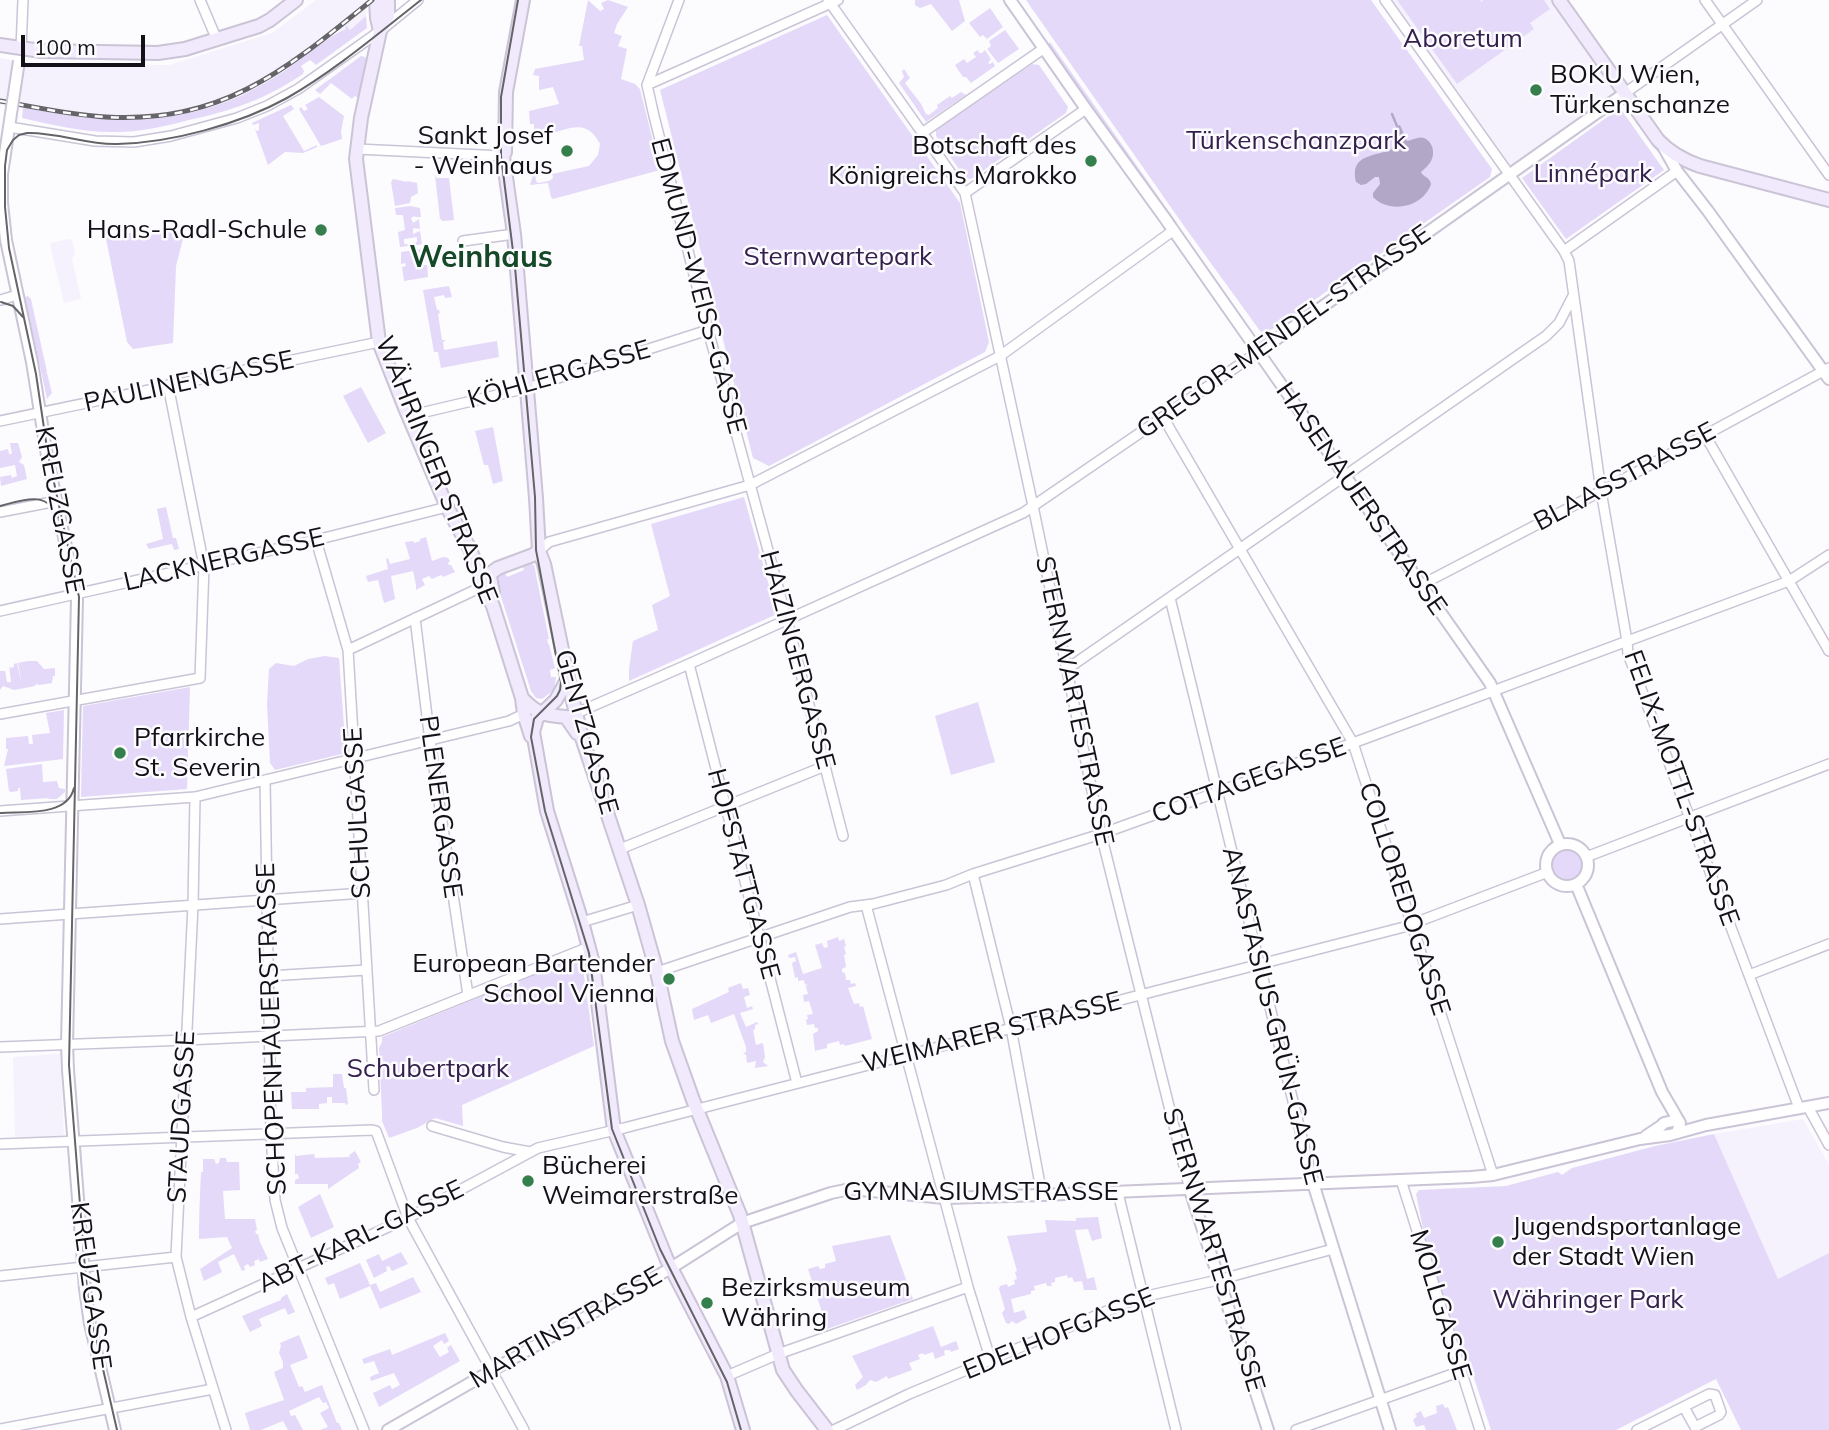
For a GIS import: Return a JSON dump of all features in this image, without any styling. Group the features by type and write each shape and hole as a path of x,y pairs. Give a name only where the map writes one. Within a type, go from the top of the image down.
{"main road":[{"path":"0,45 20,55 48,51 163,53 217,40 265,23 296,0"},
{"name":"WÄHRINGER STRASSE","path":"376,0 380,31"},
{"name":"WÄHRINGER STRASSE","path":"388,0 388,16 380,31 357,149 357,172 379,342 447,507 470,549 493,606 522,698 547,811 589,947 596,982 614,1130 671,1268 727,1376 743,1430"},
{"name":"GENTZGASSE","path":"523,0 506,92 503,156 514,234 539,551 568,678 571,715 576,733 582,738 638,905 657,972 672,1041 742,1223 783,1370 827,1430"},
{"path":"1559,0 1658,140 1674,155 1694,164 1829,201"},
{"path":"493,606 489,577 491,573 539,551"},
{"path":"541,713 556,700 568,678"},
{"path":"522,698 541,713 571,715"},
{"name":"WÄHRINGER STRASSE","path":"534,746 533,728 541,713"}],"street":[{"path":"20,55 23,0"},
{"path":"200,0 217,40"},
{"path":"9,127 114,142 152,139 207,127 248,114 279,100 380,31 418,0"},
{"path":"647,85 680,0"},
{"name":"HASENAUERSTRASSE","path":"1010,0 1174,230 1495,691 1560,844"},
{"path":"1385,0 1564,251 1677,171"},
{"path":"1705,0 1829,174"},
{"name":"GREGOR-MENDEL-STRASSE","path":"571,715 1023,513 1258,352 1757,0"},
{"path":"647,85 832,1"},
{"name":"STERNWARTESTRASSE","path":"832,1 965,193 1101,834 1189,1189 1268,1430"},
{"path":"922,133 1043,49"},
{"name":"KREUZGASSE","path":"20,55 2,174 1,203 47,456 76,594 67,1044 82,1268 90,1324 115,1430"},
{"name":"EDMUND-WEISS-GASSE","path":"647,85 750,485"},
{"path":"965,193 1086,109"},
{"path":"1658,140 1677,171 1827,373"},
{"path":"357,149 503,156"},
{"path":"539,551 549,542 750,485 1000,356 1174,230"},
{"path":"463,241 514,234"},
{"name":"FELIX-MOTTL-STRASSE","path":"1564,251 1569,261 1601,491 1628,641 1628,654 1749,975 1804,1107 1829,1145"},
{"path":"1067,669 1546,335 1559,323 1574,294"},
{"path":"1,300 17,295"},
{"name":"KÖHLERGASSE","path":"408,416 527,388 708,330"},
{"name":"PAULINENGASSE","path":"0,421 379,342"},
{"name":"BLAASSTRASSE","path":"1421,585 1827,373"},
{"path":"0,714 200,678 204,566 168,385"},
{"name":"COLLOREDOGASSE","path":"1163,417 1353,743 1493,1175"},
{"path":"1705,435 1829,651"},
{"name":"HAIZINGERGASSE","path":"750,485 843,836"},
{"path":"0,512 57,501"},
{"name":"LACKNERGASSE","path":"0,611 316,540 447,507"},
{"name":"SCHULGASSE","path":"316,540 348,650 374,1090"},
{"name":"COTTAGEGASSE","path":"657,972 850,907 873,904 946,885 1101,834 1495,691 1789,580 1829,555"},
{"path":"348,650 475,590 483,583"},
{"name":"ANASTASIUS-GRÜN-GASSE","path":"1170,598 1313,1183 1390,1430"},
{"name":"PLENERGASSE","path":"415,618 430,741 468,995"},
{"name":"HOFSTATTGASSE","path":"690,664 797,1083"},
{"path":"0,811 195,797 430,741 509,721 524,714"},
{"path":"1586,857 1829,764"},
{"path":"620,849 825,766"},
{"name":"SCHOPENHAUERSTRASSE","path":"265,780 271,1133 275,1200 282,1228 364,1430"},
{"name":"STAUDGASSE","path":"195,797 193,905 176,1257 191,1317 226,1430"},
{"path":"1560,844 1574,845 1586,857 1586,873 1576,884 1562,885 1548,872 1548,856 1560,844"},
{"name":"WEIMARER STRASSE","path":"432,1126 530,1152 1412,924 1548,872"},
{"path":"973,874 1011,1028 1042,1195"},
{"path":"1576,884 1661,1092 1671,1127"},
{"path":"0,919 363,893"},
{"path":"582,922 638,905"},
{"path":"866,905 990,1361"},
{"path":"1749,975 1829,944"},
{"path":"4,1046 379,1031 589,947"},
{"path":"269,976 366,970"},
{"name":"GYMNASIUMSTRASSE","path":"742,1223 850,1189 945,1198 1118,1193 1493,1175 1640,1139 1671,1127 1706,1125 1829,1103"},
{"path":"0,1144 376,1131 408,1218 524,1430"},
{"name":"ABT-KARL-GASSE","path":"191,1317 408,1218 530,1152"},
{"name":"MOLLGASSE","path":"1401,1180 1480,1430"},
{"path":"1118,1193 1176,1430"},
{"name":"MARTINSTRASSE","path":"388,1430 671,1268 742,1223"},
{"name":"EDELHOFGASSE","path":"834,1430 909,1394 1143,1297 1333,1249"},
{"path":"0,1276 176,1257"},
{"path":"727,1376 778,1354 968,1287"},
{"path":"1296,1430 1461,1371"},
{"path":"0,1429 213,1389"},
{"path":"1637,1430 1709,1394 1715,1395 1721,1414 1695,1428 1684,1407"}],"shaded area":[{"path":"316,0 366,0 366,16 350,30 347,27 344,31 335,33 271,80 251,91 211,106 164,117 119,120 0,105 0,58 31,64 169,65 272,33"},
{"name":"BOKU Wien, Türkenschanze","path":"1385,0 1560,0 1625,93 1509,174"},
{"path":"1400,125 1407,141 1424,138 1432,146 1433,153 1431,161 1421,172 1431,184 1427,192 1413,203 1396,207 1388,206 1373,197 1380,184 1379,177 1361,185 1356,182 1355,173 1360,161 1392,149 1396,134 1394,128"},
{"path":"72,240 75,253 72,259 81,299 64,303 50,245"},
{"path":"60,1054 64,1136 15,1137 13,1057"},
{"path":"1803,1119 1829,1165 1829,1253 1778,1280 1714,1134"}],"green space":[{"path":"588,0 600,11 604,9 601,3 608,0 628,7 614,33 622,36 618,46 627,49 621,79 640,89 660,170 553,199 548,183 530,185 534,172 538,183 549,181 553,178 552,174 589,166 598,155 600,144 590,131 578,127 550,134 543,131 534,136 534,124 530,124 529,111 559,104 553,87 539,90 539,76 533,75 535,69 584,60 582,46 579,46"},
{"path":"915,0 959,0 965,21 952,31 931,4 920,8 915,5"},
{"name":"Türkenschanzpark","path":"1026,0 1371,0 1492,169 1490,177 1293,315 1288,315 1289,318 1263,335"},
{"name":"Aboretum","path":"1397,0 1544,0 1550,9 1530,23 1534,29 1457,84"},
{"path":"990,8 1003,27 987,39 983,35 980,37 969,23"},
{"name":"Sternwartepark","path":"827,15 960,203 989,342 985,352 769,466 753,458 660,90"},
{"path":"366,16 367,28 316,65 310,60 301,66 303,74 261,98 217,113 151,129 117,132 81,130 22,118 23,108 91,118 123,119 185,114 215,106 245,94 275,77 332,36 345,30 346,25 350,30"},
{"path":"1005,30 1019,49 998,63 987,49 991,46 989,41"},
{"path":"1050,42 1177,223 1175,224 1048,45"},
{"path":"978,50 982,53 985,50 991,59 988,63 993,62 995,66 971,83 955,65 964,59 967,63 976,57 973,53"},
{"path":"361,56 367,61 359,98 354,96 352,99 331,83 320,94 315,90"},
{"path":"1032,64 1039,65 1068,107 1066,113 971,179 965,178 936,136 936,130"},
{"path":"904,69 910,78 905,83 926,114 929,115 950,96 952,98 961,92 966,95 926,122 899,83 904,77"},
{"path":"319,97 344,116 342,139 321,146 299,109 308,109 305,105"},
{"path":"291,105 294,109 283,116 304,151 317,147 303,153 285,152 268,165 255,129 259,130 259,123 252,123"},
{"name":"Linnépark","path":"1620,108 1664,170 1566,239 1522,178"},
{"path":"435,176 449,178 454,220 440,219"},
{"path":"393,179 417,183 418,193 411,197 410,203 395,206 391,182"},
{"path":"395,208 420,208 421,217 411,218 413,223 419,219 420,229 413,228 413,234 420,231 422,244 413,246 417,237 404,239 404,244 409,246 400,247 398,232 405,230 403,215 396,215"},
{"path":"185,231 176,266 173,343 133,349 127,342 105,234"},
{"path":"422,249 425,251 426,261 423,265 427,265 428,277 404,281 402,267 406,266 405,263 401,264 401,252"},
{"path":"449,286 452,297 434,297 440,313 444,350 497,341 499,357 441,368 438,352 434,352 423,290"},
{"path":"25,297 31,299 52,393 47,399"},
{"path":"361,387 386,433 368,443 343,396"},
{"path":"493,427 503,481 493,484 488,465 484,465 475,431"},
{"path":"10,443 18,443 22,457 19,462 24,465 27,479 1,486 0,477 17,476 15,465 0,468 0,451 8,449 9,454 12,454"},
{"path":"744,497 777,614 629,681 633,641 658,630 652,605 670,596 651,524"},
{"path":"166,507 173,538 176,538 179,549 174,550 172,544 149,549 146,544 163,539 157,509"},
{"path":"426,537 432,561 448,558 449,565 455,572 443,577 441,575 432,579 429,576 422,579 425,585 416,590 413,571 391,576 395,599 384,603 378,580 368,582 366,576 388,569 388,558 390,564 410,559 405,542 414,543"},
{"path":"531,564 534,565 555,668 550,670 551,677 556,677 554,690 542,699 536,698 531,691 496,581 497,577 505,573 507,577"},
{"path":"325,656 339,658 346,753 275,770 270,763 267,704 269,669 276,663 294,666 308,659"},
{"path":"37,661 44,669 55,668 52,683 14,690 3,686 0,690 0,671 5,671 7,682 11,682 9,665 10,668 14,667 17,663 22,685 18,663"},
{"path":"190,687 187,789 81,797 83,706"},
{"path":"978,702 995,762 951,775 935,716"},
{"path":"64,710 63,759 4,766 8,749 6,738 28,736 29,744 33,744 32,735 50,733 46,713"},
{"path":"42,764 43,782 57,781 59,788 65,789 57,799 21,800 20,788 18,791 9,791 6,769"},
{"path":"1567,850 1578,854 1582,865 1578,876 1567,880 1556,876 1552,865 1556,854"},
{"path":"838,937 839,941 844,939 846,946 846,967 842,972 845,973 846,980 850,980 851,984 855,983 856,986 848,988 854,1004 863,1006 872,1039 845,1046 840,1045 839,1041 815,1051 813,1034 818,1028 815,1028 814,1024 807,1025 807,1015 813,1014 809,1001 804,1002 803,995 808,994 807,984 805,985 804,980 798,981 798,977 795,978 792,963 796,961 795,957 789,958 788,955 796,952 803,974 822,968 815,945 822,943 824,948 828,947 827,941"},
{"name":"Schubertpark","path":"573,959 582,962 594,1046 462,1105 463,1126 435,1118 389,1138 382,1121 379,1048 382,1037"},
{"path":"741,983 743,989 748,988 750,995 744,997 747,1008 752,1006 753,1009 740,1013 746,1027 757,1022 753,1030 756,1045 763,1043 763,1062 768,1066 755,1068 756,1061 747,1063 743,1053 746,1052 746,1047 734,1014 711,1023 708,1015 694,1020 692,1009 729,992 728,988"},
{"path":"333,1074 342,1074 348,1104 332,1103 332,1097 327,1097 327,1103 319,1104 319,1109 292,1109 291,1092 306,1092 306,1088 333,1087"},
{"name":"Währinger Park","path":"1714,1134 1778,1279 1829,1253 1829,1430 1741,1430 1716,1379 1616,1430 1491,1430 1449,1315 1424,1233 1416,1194 1419,1190 1506,1186 1558,1172 1562,1175 1572,1168"},
{"path":"355,1151 361,1162 358,1164 359,1168 328,1189 328,1184 295,1184 295,1180 299,1178 298,1174 295,1174 295,1154 314,1154 315,1158 350,1157"},
{"path":"220,1158 226,1158 227,1162 239,1162 240,1190 223,1191 225,1219 255,1219 255,1231 268,1259 254,1261 255,1265 250,1267 248,1264 242,1271 234,1254 218,1262 222,1272 204,1281 200,1269 232,1248 227,1237 199,1239 203,1159 214,1159 216,1164"},
{"path":"320,1194 334,1227 311,1238 298,1207"},
{"path":"1098,1217 1102,1238 1092,1241 1088,1229 1075,1230 1087,1279 1094,1277 1097,1290 1084,1290 1082,1281 1074,1282 1072,1277 1068,1278 1067,1275 1055,1278 1052,1286 1047,1286 1046,1283 1034,1286 1035,1290 1031,1291 1031,1294 1011,1299 1014,1313 1024,1310 1027,1318 1016,1324 1012,1321 1006,1323 999,1289 1000,1286 1015,1284 1014,1280 1017,1279 1007,1236 1047,1232 1045,1220 1076,1221 1076,1218"},
{"path":"890,1235 913,1299 827,1329 808,1269 818,1266 820,1269 825,1268 825,1264 836,1261 832,1246"},
{"path":"401,1252 408,1264 392,1271 389,1266 386,1267 387,1271 374,1278 366,1260 379,1254 382,1261"},
{"path":"360,1263 370,1285 376,1283 380,1292 413,1277 421,1292 380,1309 370,1286 340,1299 334,1283 328,1285 325,1278"},
{"path":"287,1294 295,1312 288,1315 285,1308 259,1319 262,1326 250,1332 242,1316 281,1300"},
{"path":"933,1326 941,1347 956,1341 959,1349 951,1352 945,1350 945,1355 935,1359 933,1352 918,1355 920,1359 909,1363 912,1370 888,1379 887,1376 876,1382 870,1380 857,1390 855,1385 863,1377 852,1356"},
{"path":"445,1333 449,1341 444,1344 442,1340 433,1346 440,1357 449,1352 447,1348 451,1345 460,1361 379,1407 373,1393 390,1385 392,1389 400,1385 394,1373 371,1381 370,1377 379,1373 374,1361 364,1364 362,1359 390,1349 392,1355"},
{"path":"299,1335 308,1358 290,1365 299,1387 302,1386 305,1392 322,1385 342,1430 320,1430 328,1427 320,1413 329,1408 319,1397 289,1411 291,1416 295,1415 303,1430 288,1430 283,1421 261,1430 250,1430 245,1413 284,1400 274,1372 283,1368 279,1353 280,1343"},
{"path":"1443,1404 1445,1408 1448,1407 1457,1430 1426,1430 1424,1425 1416,1427 1413,1420 1417,1416 1415,1414 1421,1411 1424,1418 1437,1413 1436,1406"}],"waterway":[{"path":"1392,114 1397,126"}],"tram line":[{"path":"117,1430 89,1308 69,1065 79,597 48,455 36,374 9,248 5,207 7,150 13,140 27,133 117,144 160,140 227,124 287,98 356,52 421,0"},
{"path":"518,0 501,97 501,156 515,267 535,497 536,550 561,682 557,696 534,719 531,737 545,811 589,953 612,1129 660,1249 727,1382 741,1430"},
{"path":"1,302 13,306 23,317"},
{"path":"0,506 26,500 42,500 55,510 59,520"},
{"path":"0,813 54,808 63,804 74,788"}],"railway":[{"path":"0,101 106,117 148,117 185,111 219,101 251,87 311,48 372,0"}],"place":[{"name":"BOKU Wien, Türkenschanze","path":"1536,90"},
{"name":"Sankt Josef - Weinhaus","path":"567,151"},
{"name":"Botschaft des Königreichs Marokko","path":"1091,161"},
{"name":"Hans-Radl-Schule","path":"321,230"},
{"name":"Pfarrkirche St. Severin","path":"120,753"},
{"name":"European Bartender School Vienna","path":"669,979"},
{"name":"Bücherei Weimarerstraße","path":"528,1181"},
{"name":"Jugendsportanlage der Stadt Wien","path":"1498,1242"},
{"name":"Bezirksmuseum Währing","path":"707,1303"}],"district":[{"name":"Weinhaus","path":"481,258"}]}
